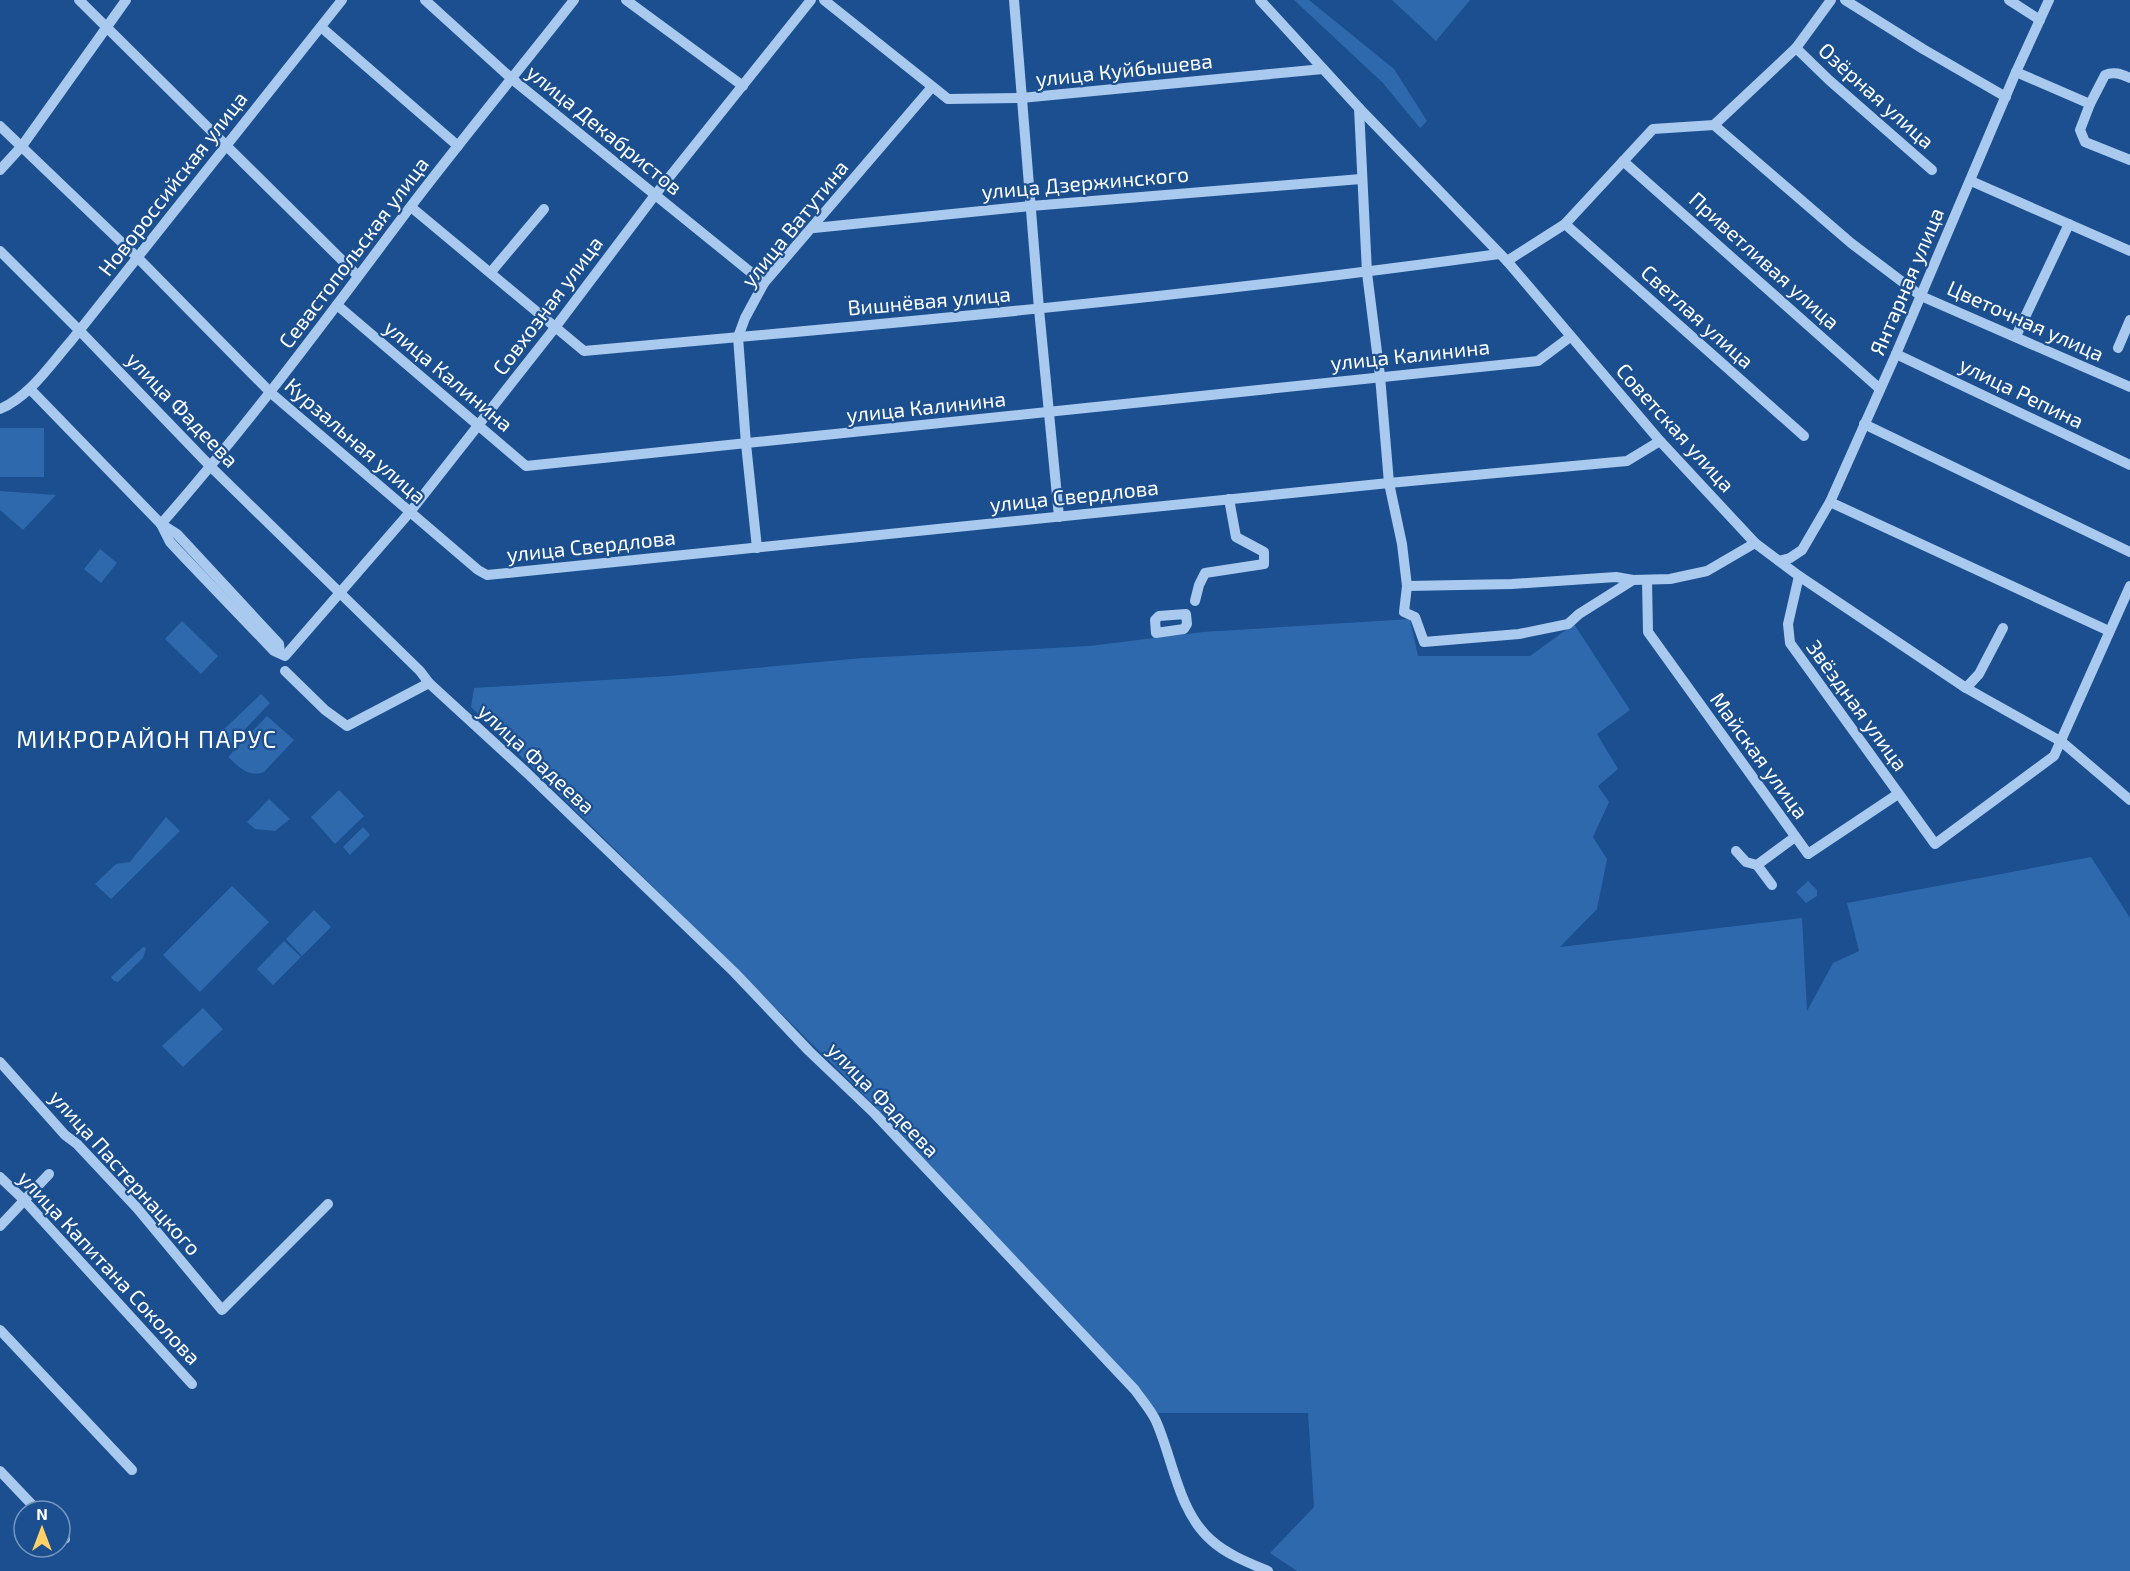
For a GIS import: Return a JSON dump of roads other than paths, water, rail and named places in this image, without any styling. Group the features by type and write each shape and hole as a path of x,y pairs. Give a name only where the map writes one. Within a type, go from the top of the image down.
{"street":[{"path":"79,0 358,276"},
{"path":"0,170 22,146 126,0"},
{"name":"Новороссийская улица","path":"0,409 30,389 80,330 342,0"},
{"name":"улица Декабристов","path":"425,0 512,79 764,283"},
{"name":"Севастопольская улица","path":"161,524 271,393 458,146 574,0"},
{"path":"626,0 743,86"},
{"name":"Совхозная улица","path":"161,524 177,534 279,645 282,654 410,512 655,195 811,0"},
{"name":"улица Куйбышева","path":"824,0 948,99 1021,98 1323,69"},
{"path":"1014,0 1039,309 1059,516"},
{"name":"Советская улица","path":"1260,0 1359,108 1503,258 1660,441 1755,543 1799,576 1966,688 2062,742 2129,797"},
{"path":"1503,258 1565,224 1653,129 1714,125 1796,48 1831,0"},
{"path":"1845,0 1923,49 2006,96"},
{"path":"2009,0 2040,20"},
{"name":"Янтарная улица","path":"1779,561 1791,558 1802,550 1830,502 2049,0"},
{"path":"321,27 458,146"},
{"name":"Озёрная улица","path":"1796,48 1932,170"},
{"path":"2016,72 2090,104"},
{"path":"2130,78 2111,72 2105,75 2080,130 2085,142 2130,160"},
{"name":"улица Ватутина","path":"757,548 738,337 745,318 764,283 814,228 932,87"},
{"path":"1359,108 1367,273 1380,376 1389,483 1402,544 1407,586 1404,612 1415,617 1424,642 1519,634 1568,624 1579,614 1633,580"},
{"name":"Цветочная улица","path":"1714,125 1851,243 1921,296 2130,387"},
{"name":"Курзальная улица","path":"0,126 138,258 271,393 478,570 487,575"},
{"name":"Приветливая улица","path":"1623,161 1880,388"},
{"name":"улица Дзержинского","path":"814,228 1031,206 1361,179"},
{"path":"1971,180 2130,251"},
{"name":"Вишнёвая улица","path":"411,207 584,351 1039,309 1503,258"},
{"path":"491,272 544,209"},
{"name":"Светлая улица","path":"1565,224 1804,436"},
{"path":"2016,336 2069,224"},
{"name":"улица Фадеева","path":"0,251 80,330 211,467 420,671 429,683 527,773 734,972 809,1051 875,1114 1135,1390 1156,1421 1172,1471 1195,1521 1211,1541 1267,1571"},
{"name":"улица Калинина","path":"337,305 526,466 1538,361 1570,337"},
{"path":"2118,348 2130,320"},
{"name":"улица Репина","path":"1896,354 2130,465"},
{"path":"30,389 161,524"},
{"path":"1864,424 2130,552"},
{"name":"улица Свердлова","path":"487,575 1627,461 1660,441"},
{"path":"1196,601 1199,585 1205,573 1264,564 1264,552 1236,537 1229,499"},
{"path":"1830,502 2109,631"},
{"path":"1407,586 1512,584 1616,577 1633,580 1670,579 1707,571 1755,543"},
{"name":"Звёздная улица","path":"1799,576 1788,624 1790,643 1935,844 2054,756 2062,742"},
{"name":"Майская улица","path":"1647,580 1648,632 1808,854 1898,794"},
{"path":"2062,742 2130,586"},
{"path":"1966,688 1979,674 2003,628"},
{"path":"285,670 325,710 346,726 429,683"},
{"path":"1757,865 1795,837"},
{"path":"1736,851 1746,862 1757,865 1772,885"},
{"name":"улица Пастернацкого","path":"0,1062 66,1135 137,1208 222,1310 328,1204"},
{"path":"0,1226 49,1174"},
{"name":"улица Капитана Соколова","path":"0,1177 24,1200 192,1384"},
{"path":"0,1330 132,1470"},
{"path":"0,1471 27,1499"}],"district":[{"name":"МИКРОРАЙОН ПАРУС","path":"147,738"}]}
